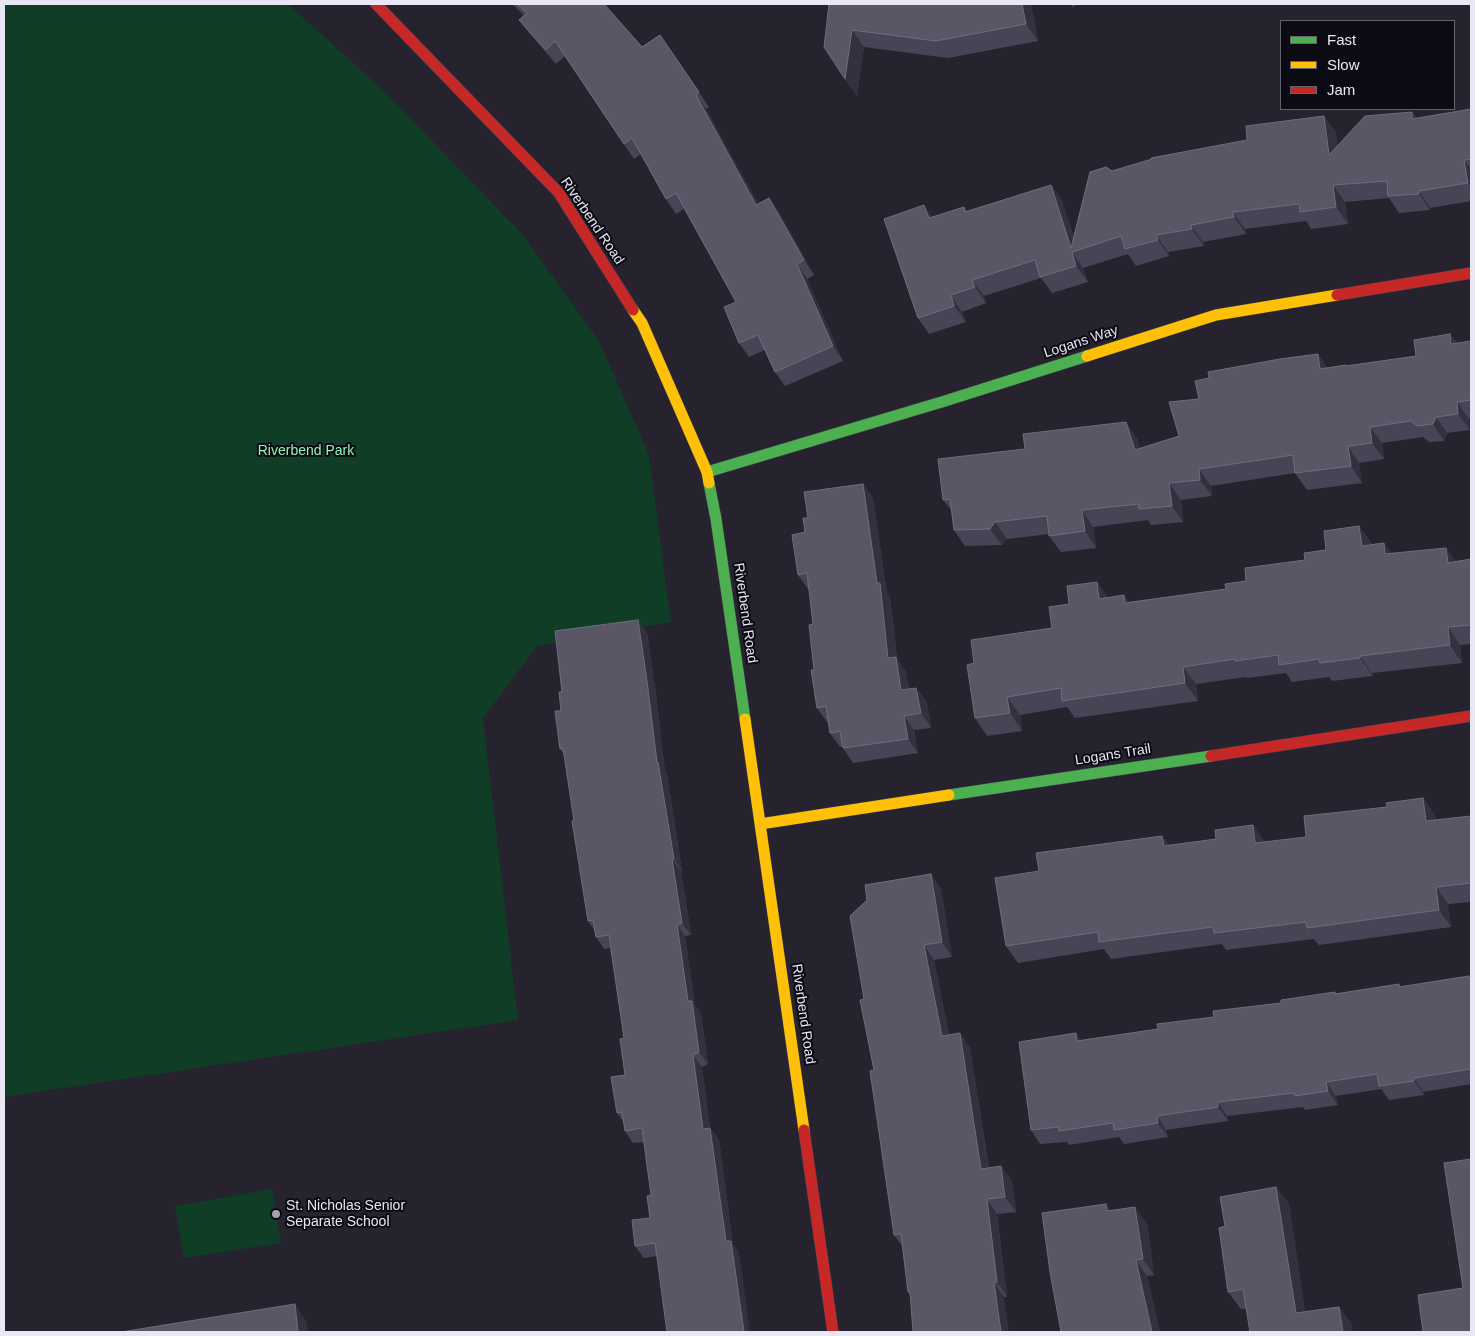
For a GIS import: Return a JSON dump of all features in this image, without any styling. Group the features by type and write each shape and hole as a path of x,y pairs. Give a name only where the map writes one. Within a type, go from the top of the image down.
{"street":[{"name":"Riverbend Road","path":"376,4 559,193 642,323 706,472 716,519 833,1332"},
{"name":"Logans Way","path":"706,472 954,398 1216,315 1471,273"},
{"name":"Logans Trail","path":"760,824 1471,716"}],"green space":[{"name":"Riverbend Park","path":"4,4 288,4 383,90 522,234 599,341 649,455 671,622 537,646 483,718 518,1020 4,1097"},
{"path":"272,1189 281,1243 184,1258 175,1206"}],"building":[{"path":"517,4 604,4 642,47 660,35 699,92 696,95 756,205 769,198 804,260 797,264 833,346 775,372 758,335 739,343 724,307 736,302 676,193 666,199 632,138 624,144 555,41 546,50 519,20 527,13"},
{"path":"829,4 1022,4 1026,24 936,41 852,30 845,79 824,47"},
{"path":"1471,109 1471,159 1464,160 1468,183 1419,191 1419,194 1388,196 1387,181 1333,185 1336,207 1300,212 1299,204 1233,212 1234,217 1191,225 1192,229 1156,235 1158,240 1125,249 1121,236 1072,252 1076,266 1040,277 1035,260 972,280 975,287 951,295 954,306 918,318 884,219 924,205 929,218 964,207 965,212 1051,185 1071,248 1090,172 1106,167 1112,171 1151,158 1247,140 1246,126 1324,116 1329,155 1365,116 1412,112 1412,119"},
{"path":"1450,334 1451,344 1471,341 1471,400 1457,402 1458,414 1436,417 1433,424 1417,426 1411,421 1370,427 1372,443 1348,446 1351,466 1295,473 1293,455 1199,469 1200,480 1169,483 1172,506 1139,509 1139,504 1082,510 1085,531 1049,536 1047,516 995,522 990,529 954,530 950,499 943,500 938,459 1025,449 1023,434 1126,422 1135,450 1179,436 1169,402 1199,399 1195,381 1209,378 1208,372 1318,354 1320,369 1416,356 1414,340"},
{"path":"863,484 877,583 880,583 888,658 896,657 901,690 916,688 921,713 904,716 908,739 843,748 840,731 830,733 826,706 817,708 811,670 814,670 809,625 813,624 807,573 798,575 792,535 805,532 803,518 808,518 804,492"},
{"path":"1359,526 1362,546 1384,543 1385,554 1446,548 1448,563 1471,559 1471,625 1448,627 1450,645 1320,663 1319,659 1279,665 1278,655 1235,661 1235,659 1183,667 1185,683 1062,701 1061,688 1007,697 1010,713 975,718 967,665 974,663 971,640 1052,628 1049,607 1069,604 1067,586 1097,582 1099,599 1124,595 1125,603 1226,589 1225,584 1246,581 1245,568 1305,560 1304,553 1326,550 1324,531"},
{"path":"638,620 657,762 674,859 672,859 682,923 677,924 688,1001 692,1001 699,1052 693,1055 703,1129 710,1128 726,1241 731,1241 744,1332 667,1332 655,1243 635,1246 632,1220 650,1218 647,1196 651,1195 642,1128 625,1131 622,1112 617,1113 611,1077 625,1075 620,1039 624,1038 609,935 596,937 593,920 588,921 572,821 574,821 563,748 560,749 555,711 561,711 559,692 562,692 555,631"},
{"path":"1423,798 1426,821 1471,816 1471,883 1436,887 1439,910 1307,928 1306,922 1214,933 1213,927 1099,942 1098,932 1006,946 995,878 1039,871 1036,853 1162,836 1164,846 1216,839 1215,830 1253,825 1255,843 1306,837 1304,816 1387,807 1386,803"},
{"path":"931,874 942,942 924,945 942,1036 960,1033 981,1169 1001,1166 1005,1197 987,1199 997,1282 994,1282 1001,1332 913,1332 910,1292 908,1292 901,1234 894,1235 870,1071 874,1070 860,1000 864,999 850,916 867,900 865,885"},
{"path":"1469,976 1469,979 1471,979 1471,1069 1414,1078 1414,1081 1379,1086 1377,1074 1326,1082 1328,1091 1295,1096 1294,1093 1218,1102 1218,1107 1157,1116 1158,1123 1114,1130 1113,1123 1059,1131 1059,1127 1031,1130 1019,1042 1076,1033 1077,1041 1158,1029 1157,1024 1214,1017 1213,1011 1281,1003 1281,1000 1335,992 1335,994 1399,984 1399,987"},
{"path":"1471,1159 1471,1332 1423,1332 1418,1295 1463,1288 1444,1163"},
{"path":"1276,1187 1296,1313 1339,1307 1343,1332 1250,1332 1243,1289 1228,1292 1219,1228 1225,1226 1220,1197"},
{"path":"1106,1204 1107,1211 1135,1207 1143,1259 1136,1260 1152,1332 1061,1332 1042,1213"},
{"path":"295,1304 298,1332 121,1332"}],"traffic: fast":[{"path":"707,472 945,401 1087,356"},
{"path":"709,483 745,719"},
{"path":"949,795 1211,756"}],"traffic: slow":[{"path":"1087,356 1216,315 1337,295"},
{"path":"633,310 642,323 707,472 709,483"},
{"path":"745,719 804,1130"},
{"path":"760,824 949,795"}],"traffic: jam":[{"path":"376,4 559,193 633,310"},
{"path":"1337,295 1471,273"},
{"path":"1211,756 1471,716"},
{"path":"804,1130 833,1332"}],"place":[{"name":"St. Nicholas Senior Separate School","path":"276,1214"}]}
